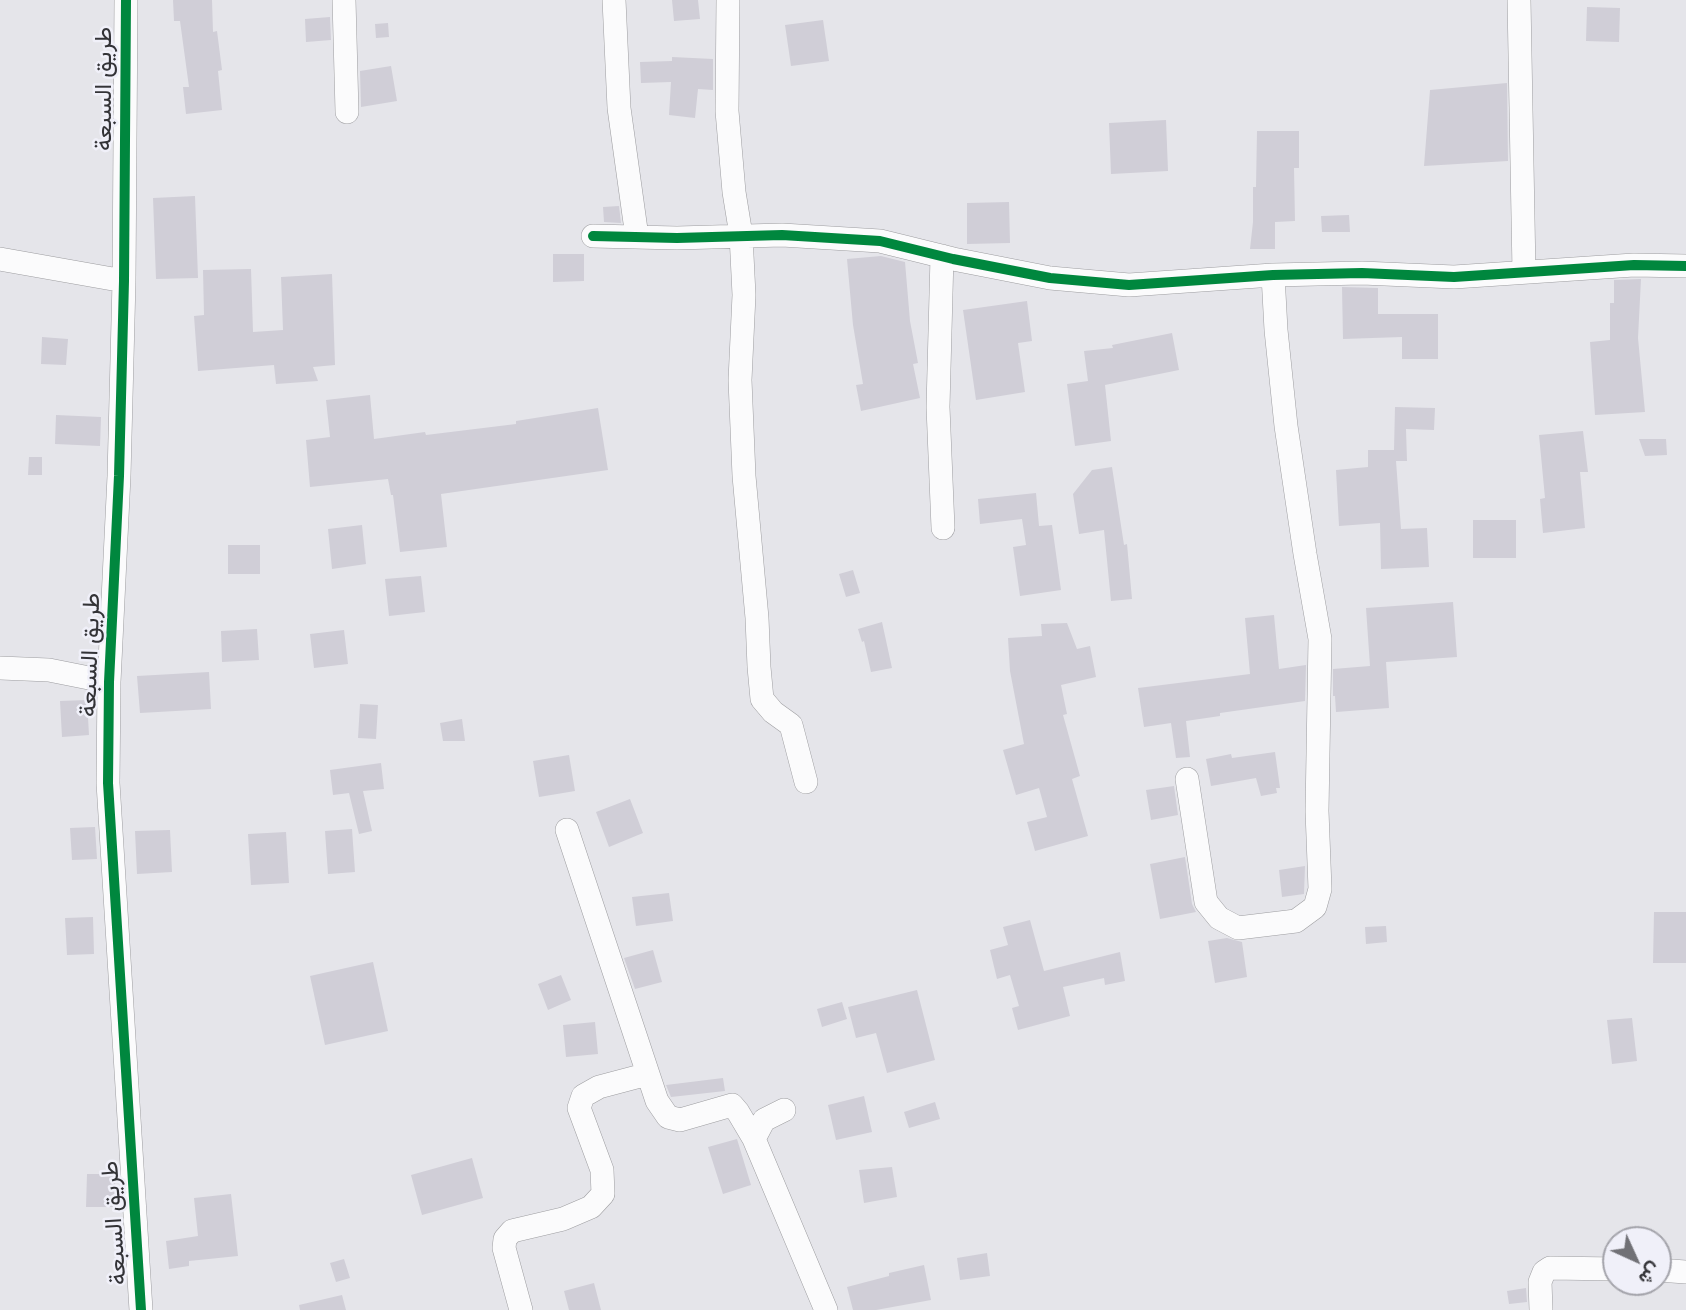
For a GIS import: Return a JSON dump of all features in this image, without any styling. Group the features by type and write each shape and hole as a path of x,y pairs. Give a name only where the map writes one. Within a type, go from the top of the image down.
{"street":[{"name":"طريق السبعة","path":"126,0 124,281 119,476 109,682 108,783 141,1310"},
{"path":"344,0 347,112"},
{"path":"614,0 619,108 638,237"},
{"path":"728,0 727,111 734,192 741,235 744,295 740,380 758,667 762,699 773,712 791,725 806,782"},
{"path":"1518,0 1524,272"},
{"path":"593,236 677,238 782,235 880,241 1000,269 1090,283 1129,285 1273,275 1362,273 1454,277 1634,265 1686,266"},
{"path":"942,256 938,407 943,528"},
{"path":"0,259 124,281"},
{"path":"1187,779 1206,902 1219,918 1238,928 1296,921 1315,907 1320,889 1317,811 1321,639 1286,426 1273,275"},
{"path":"0,668 49,670 109,682"},
{"path":"568,830 657,1101 668,1117 680,1119 732,1105 738,1111 754,1139 826,1310"},
{"path":"521,1310 504,1248 505,1239 512,1231 563,1219 591,1207 603,1194 602,1170 579,1108 583,1096 599,1087 648,1074"},
{"path":"754,1139 764,1120 784,1110"},
{"path":"1541,1310 1540,1282 1544,1272 1550,1268 1602,1269"}],"building":[{"path":"173,0 212,0 213,32 217,31 222,70 218,71 222,110 186,114 183,87 189,87 180,21 174,21"},
{"path":"672,0 698,0 700,19 674,21"},
{"path":"1587,7 1620,8 1619,42 1586,41"},
{"path":"330,17 331,40 306,42 305,19"},
{"path":"823,20 829,61 791,66 785,25"},
{"path":"388,23 389,37 376,38 375,24"},
{"path":"672,57 713,59 713,90 698,89 695,118 669,115 671,82 641,83 640,62 672,61"},
{"path":"391,66 397,101 361,107 360,71"},
{"path":"1507,83 1508,161 1424,166 1430,90"},
{"path":"1166,120 1168,171 1111,174 1109,123"},
{"path":"1257,131 1299,131 1299,168 1294,168 1295,221 1275,222 1275,249 1250,249 1253,187 1256,187"},
{"path":"195,196 198,278 156,279 153,198"},
{"path":"1009,202 1010,243 967,244 967,203"},
{"path":"619,206 621,223 604,222 603,207"},
{"path":"1349,215 1350,232 1322,232 1321,216"},
{"path":"553,254 584,254 584,281 553,282"},
{"path":"881,256 905,262 910,321 918,363 913,364 920,398 861,411 856,385 863,384 853,325 847,259"},
{"path":"251,269 253,332 283,330 281,277 332,274 335,365 313,367 318,381 276,384 274,365 198,371 194,316 204,315 203,270"},
{"path":"1641,279 1638,338 1645,412 1595,415 1590,342 1610,340 1610,303 1614,303 1614,280"},
{"path":"1342,287 1378,288 1378,314 1438,314 1438,359 1402,359 1402,337 1343,339"},
{"path":"1027,301 1032,341 1018,343 1025,392 976,400 963,310"},
{"path":"1172,333 1179,370 1105,385 1111,441 1075,446 1067,384 1088,381 1084,351 1113,348 1112,345"},
{"path":"42,337 68,339 66,365 41,364"},
{"path":"370,395 374,439 516,424 516,421 598,408 608,470 441,494 447,547 400,552 393,495 388,479 310,487 306,440 330,437 326,400"},
{"path":"1395,407 1435,408 1434,430 1406,429 1407,461 1396,461 1401,529 1427,528 1429,567 1381,569 1380,523 1339,526 1336,470 1368,467 1368,450 1394,450"},
{"path":"56,415 101,417 100,446 55,444"},
{"path":"1583,431 1588,472 1580,472 1585,528 1543,533 1540,499 1545,498 1539,435"},
{"path":"1639,439 1666,439 1667,455 1645,456"},
{"path":"29,457 42,457 42,475 28,475"},
{"path":"1112,467 1124,545 1127,544 1132,599 1111,601 1104,530 1079,534 1073,494 1092,470"},
{"path":"1036,493 1039,526 1052,525 1061,590 1020,596 1013,547 1026,545 1022,519 980,524 978,499"},
{"path":"1473,520 1516,520 1516,558 1473,558"},
{"path":"362,525 366,564 332,569 328,529"},
{"path":"228,545 260,545 260,574 228,574"},
{"path":"853,570 860,593 846,597 839,574"},
{"path":"421,576 425,612 389,616 385,579"},
{"path":"1453,602 1457,657 1386,662 1389,708 1336,712 1333,669 1370,666 1366,608"},
{"path":"1274,615 1279,669 1306,665 1305,701 1220,713 1220,716 1186,721 1190,757 1176,758 1171,723 1144,727 1138,688 1250,674 1245,618"},
{"path":"882,622 892,668 871,672 864,641 862,642 858,629"},
{"path":"1067,623 1077,649 1090,646 1096,677 1061,685 1067,714 1063,715 1080,776 1072,779 1088,836 1035,851 1027,822 1047,817 1039,788 1016,795 1003,750 1024,744 1010,671 1008,638 1042,636 1041,624"},
{"path":"257,629 259,660 222,662 221,631"},
{"path":"344,630 348,664 314,668 310,634"},
{"path":"209,672 211,709 140,713 137,676"},
{"path":"87,700 89,735 62,737 60,701"},
{"path":"360,704 378,705 376,739 358,738"},
{"path":"462,719 465,741 443,741 440,723"},
{"path":"1275,752 1280,788 1276,788 1277,793 1261,796 1256,778 1211,786 1206,759 1231,754 1232,758"},
{"path":"569,755 575,791 539,797 533,761"},
{"path":"381,763 384,789 363,791 372,831 359,834 349,793 333,795 330,770"},
{"path":"1174,786 1178,815 1151,820 1146,790"},
{"path":"630,799 643,833 609,847 596,812"},
{"path":"95,827 97,859 72,860 70,828"},
{"path":"352,829 355,872 328,874 325,831"},
{"path":"170,830 172,872 137,874 135,831"},
{"path":"286,832 289,883 251,885 248,834"},
{"path":"1185,857 1192,904 1196,912 1160,919 1150,864"},
{"path":"1305,866 1304,894 1282,897 1279,870"},
{"path":"669,893 673,921 636,926 632,897"},
{"path":"1654,912 1686,912 1686,963 1653,963"},
{"path":"93,917 94,954 67,955 65,918"},
{"path":"1030,920 1044,971 1120,952 1125,981 1105,985 1104,978 1063,987 1070,1016 1018,1030 1012,1008 1019,1006 1010,975 997,979 990,950 1008,945 1003,927"},
{"path":"1386,926 1387,942 1366,944 1365,927"},
{"path":"1227,938 1242,942 1247,977 1215,983 1208,941"},
{"path":"653,950 662,982 635,989 624,958"},
{"path":"373,962 388,1031 325,1045 310,976"},
{"path":"561,975 571,1000 548,1010 538,984"},
{"path":"917,990 935,1060 887,1073 876,1033 856,1038 848,1007"},
{"path":"842,1002 847,1019 822,1027 817,1009"},
{"path":"1632,1018 1637,1061 1612,1064 1607,1020"},
{"path":"595,1022 598,1054 566,1057 563,1025"},
{"path":"723,1078 725,1091 671,1097 666,1085"},
{"path":"864,1096 872,1132 836,1140 828,1105"},
{"path":"935,1102 940,1119 909,1128 904,1112"},
{"path":"737,1139 751,1185 723,1194 708,1147"},
{"path":"472,1158 483,1198 422,1215 411,1175"},
{"path":"892,1167 897,1197 864,1203 859,1170"},
{"path":"87,1174 115,1174 115,1207 86,1207"},
{"path":"231,1194 238,1256 189,1261 189,1266 169,1269 166,1241 198,1236 194,1198"},
{"path":"987,1253 990,1276 960,1280 957,1258"},
{"path":"344,1259 350,1278 336,1282 330,1263"},
{"path":"924,1265 931,1300 876,1310 853,1310 847,1287"},
{"path":"594,1283 601,1310 569,1310 564,1291"},
{"path":"1526,1288 1527,1302 1509,1304 1507,1291"},
{"path":"342,1295 346,1310 300,1310 299,1305"}],"cycle path":[{"path":"126,0 124,281 119,476 109,682 108,783 141,1310"},
{"path":"593,236 677,238 782,235 880,241 1050,278 1129,285 1273,275 1362,273 1454,277 1634,265 1686,266"}]}
